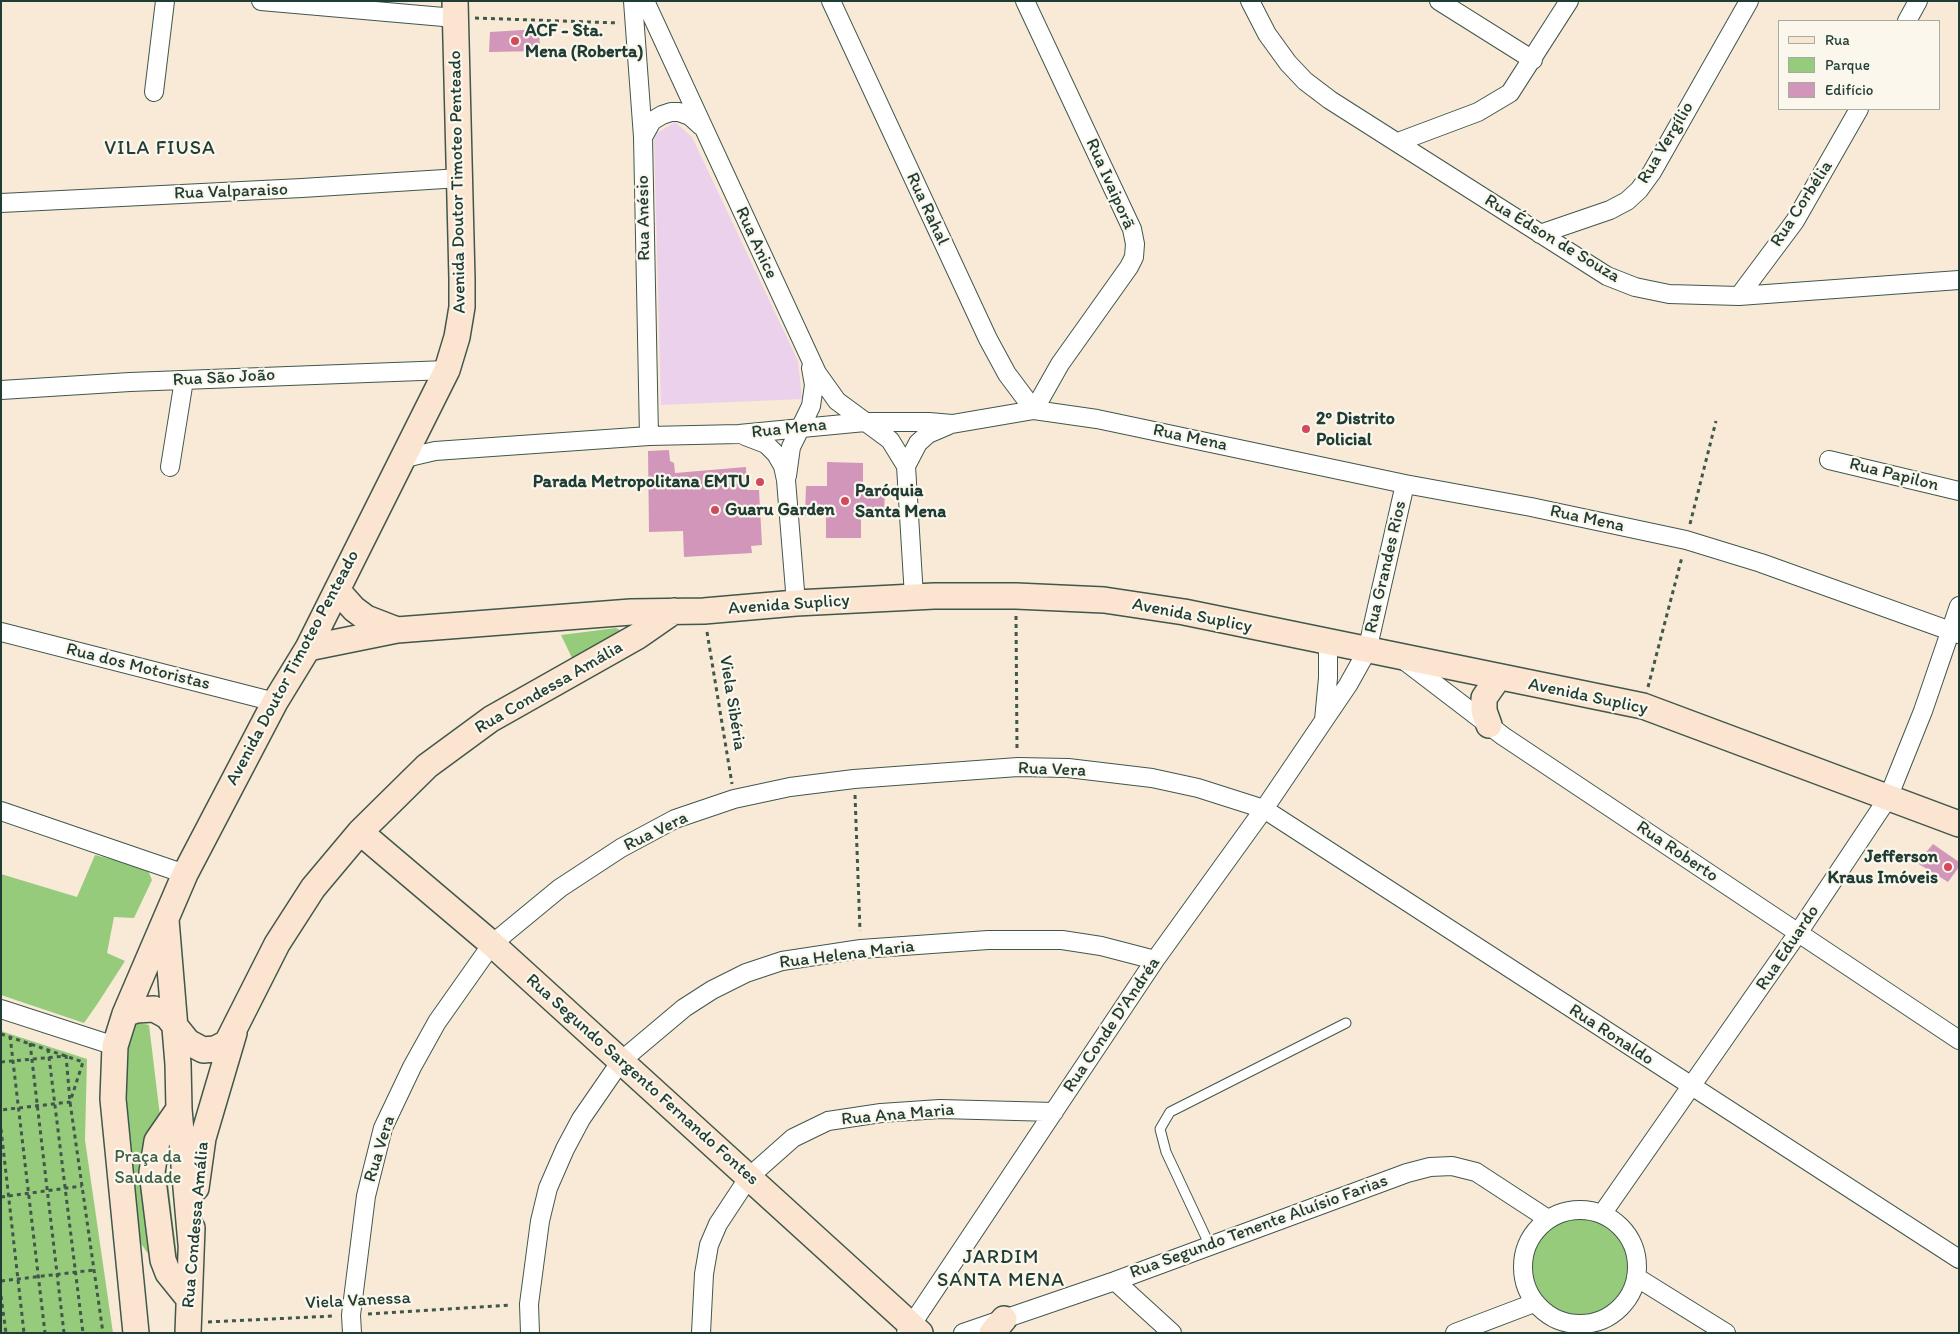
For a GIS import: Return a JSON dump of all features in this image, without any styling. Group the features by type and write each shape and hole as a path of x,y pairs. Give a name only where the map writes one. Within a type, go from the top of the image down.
{"street":[{"path":"154,92 164,1"},
{"path":"260,1 455,9"},
{"name":"Rua Anésio","path":"633,1 633,24 642,137 649,436"},
{"name":"Rua Anice","path":"644,1 808,357 837,401 890,440 906,466"},
{"name":"Rua Rahal","path":"831,1 988,340 1007,374 1034,410"},
{"name":"Rua Ivaiporã","path":"1025,1 1132,229 1135,244 1134,257 1129,267 1060,364 1034,410"},
{"name":"Rua Édson de Souza","path":"1250,1 1267,34 1305,81 1330,100 1607,276 1635,287 1669,294 1739,296 1959,280"},
{"path":"1439,1 1533,60"},
{"path":"1398,142 1478,112 1500,101 1510,93 1533,60 1569,1"},
{"name":"Rua Vergílio","path":"1540,234 1610,210 1627,201 1638,190 1652,172 1748,1"},
{"path":"1908,20 1918,1"},
{"name":"Avenida Doutor Timoteo Penteado","path":"136,1333 113,1099 116,1046 125,1014 184,874 275,702 308,648 447,370 457,337 462,307 455,9"},
{"name":"Rua Corbélia","path":"1739,296 1795,221 1858,110"},
{"name":"Rua Anice","path":"642,137 652,121 671,112 679,112 690,116 703,128"},
{"name":"Rua Valparaiso","path":"1,203 460,178"},
{"name":"Rua Anice","path":"786,480 789,454 809,412 814,394 813,375 808,357"},
{"name":"Rua São João","path":"1,390 184,380 447,370"},
{"path":"170,467 184,380"},
{"name":"Rua Mena","path":"401,459 435,451 649,436 739,434 865,422 952,424 1034,410 1097,419 1405,484 1531,507 1686,540 1761,563 1955,632"},
{"path":"914,597 906,466 918,442 939,428 952,424"},
{"path":"739,434 753,437 766,444 776,454 783,466 786,480 796,603"},
{"name":"Rua Papilon","path":"1829,460 1959,491"},
{"name":"Rua Grandes Rios","path":"1367,651 1405,484"},
{"name":"Avenida Suplicy","path":"336,590 354,609 366,618 397,630"},
{"name":"Avenida Suplicy","path":"308,648 397,630 674,611 704,611 796,603 914,597 1016,596 1104,600 1184,612 1400,658 1643,706 1959,824"},
{"name":"Rua Eduardo","path":"1602,1214 1692,1088 1888,798 1955,632 1959,606"},
{"name":"Rua Condessa Amália","path":"188,1328 191,1244 203,1138 234,1031 276,944 313,888 360,832 427,766 491,719 630,641 674,611"},
{"name":"Rua dos Motoristas","path":"1,632 275,702"},
{"name":"Rua Conde D'Andréa","path":"1324,720 1328,678 1328,643"},
{"name":"Rua Conde D'Andréa","path":"912,1330 1155,960 1264,809 1338,702 1367,651"},
{"name":"Rua Roberto","path":"1400,658 1489,726 1959,1040"},
{"path":"1489,726 1484,711 1484,698 1498,678"},
{"name":"Rua Vera","path":"352,1333 351,1315 366,1196 383,1128 412,1067 437,1022 492,944 560,888 621,848 675,819 734,799 790,787 854,779 1018,767 1068,768 1152,778 1198,788 1264,809"},
{"name":"Rua Ronaldo","path":"1264,809 1692,1088 1959,1259"},
{"path":"1,811 184,874"},
{"name":"Rua Segundo Sargento Fernando Fontes","path":"360,832 492,944 749,1177 912,1330"},
{"path":"166,917 175,1025 179,1109 191,1244"},
{"name":"Rua Helena Maria","path":"530,1333 529,1304 540,1221 548,1188 564,1149 620,1061 684,1008 712,990 746,973 782,961 861,949 988,940 1062,940 1101,946 1155,960"},
{"path":"1,1009 116,1046"},
{"name":"Rua Condessa Amália","path":"125,1014 136,1010 154,1010 167,1016 188,1042 203,1050 222,1046 234,1031"},
{"path":"179,1109 158,1141 152,1172 163,1260 168,1273 188,1299"},
{"name":"Rua Ana Maria","path":"701,1333 704,1274 709,1245 718,1224 749,1177 792,1138 828,1121 881,1113 940,1109 1054,1112"},
{"name":"Rua Segundo Tenente Aluísio Farias","path":"963,1333 998,1326 1115,1281 1430,1166 1452,1166 1476,1172 1548,1219"},
{"path":"1574,1210 1588,1210 1602,1214 1618,1224 1630,1240 1636,1258 1636,1277 1629,1296 1616,1312 1598,1322 1576,1329 1554,1318 1534,1302 1524,1281 1523,1258 1532,1236 1548,1219 1574,1210"},
{"path":"1636,1277 1726,1333"},
{"path":"1115,1281 1172,1333"},
{"path":"1455,1333 1534,1302"}],"lane":[{"path":"1210,1246 1166,1152 1160,1129 1170,1112 1346,1024"}],"path":[{"path":"455,9 633,24"},
{"path":"1643,706 1716,421"},
{"path":"1016,596 1018,767"},
{"name":"Viela Sibéria","path":"704,611 734,799"},
{"path":"854,779 861,949"},
{"path":"1,1034 83,1062 70,1102"},
{"path":"10,1036 45,1333"},
{"path":"30,1043 64,1333"},
{"path":"48,1049 83,1333"},
{"path":"1,1062 66,1056"},
{"path":"66,1056 70,1102 103,1333"},
{"path":"1,1110 70,1102"},
{"path":"1,1129 24,1333"},
{"path":"1,1198 82,1186"},
{"path":"1,1281 94,1270"},
{"path":"1,1296 6,1333"},
{"name":"Viela Vanessa","path":"188,1328 351,1315 529,1304"}],"shaded area":[{"path":"675,122 692,137 798,361 802,399 661,405 654,135"}],"green space":[{"path":"616,628 622,631 619,636 573,660 561,635"},
{"path":"95,855 147,868 152,880 134,918 114,917 107,953 125,961 98,1003 84,1023 1,995 1,874 77,897"},
{"name":"Praça da Saudade","path":"139,1023 149,1025 177,1256 166,1269 154,1262 139,1241 133,1202 122,1052 130,1030"},
{"path":"1,1031 87,1059 85,1140 113,1333 1,1333"},
{"path":"1581,1214 1601,1218 1618,1230 1630,1247 1634,1267 1630,1287 1618,1304 1601,1316 1581,1320 1561,1316 1544,1304 1532,1287 1528,1267 1532,1247 1544,1230 1561,1218"}],"building":[{"name":"ACF - Sta. Mena (Roberta)","path":"539,29 540,51 489,52 490,32"},
{"name":"Guaru Garden","path":"669,450 670,461 674,463 675,473 746,467 747,490 759,490 762,545 751,546 752,553 684,557 683,531 649,532 648,451"},
{"name":"Paróquia Santa Mena","path":"827,462 863,463 863,488 885,488 884,515 861,514 861,538 826,538 826,516 805,516 806,486 827,486"},
{"path":"1933,844 1959,862 1959,867 1948,882 1917,863"}],"place":[{"name":"ACF - Sta. Mena (Roberta)","path":"515,41"},
{"name":"2º Distrito Policial","path":"1306,429"},
{"name":"Parada Metropolitana EMTU","path":"760,482"},
{"name":"Paróquia Santa Mena","path":"845,501"},
{"name":"Guaru Garden","path":"715,510"},
{"name":"Jefferson Kraus Imóveis","path":"1948,867"}],"district":[{"name":"VILA FIUSA","path":"160,149"},
{"name":"JARDIM SANTA MENA","path":"1001,1270"}]}
